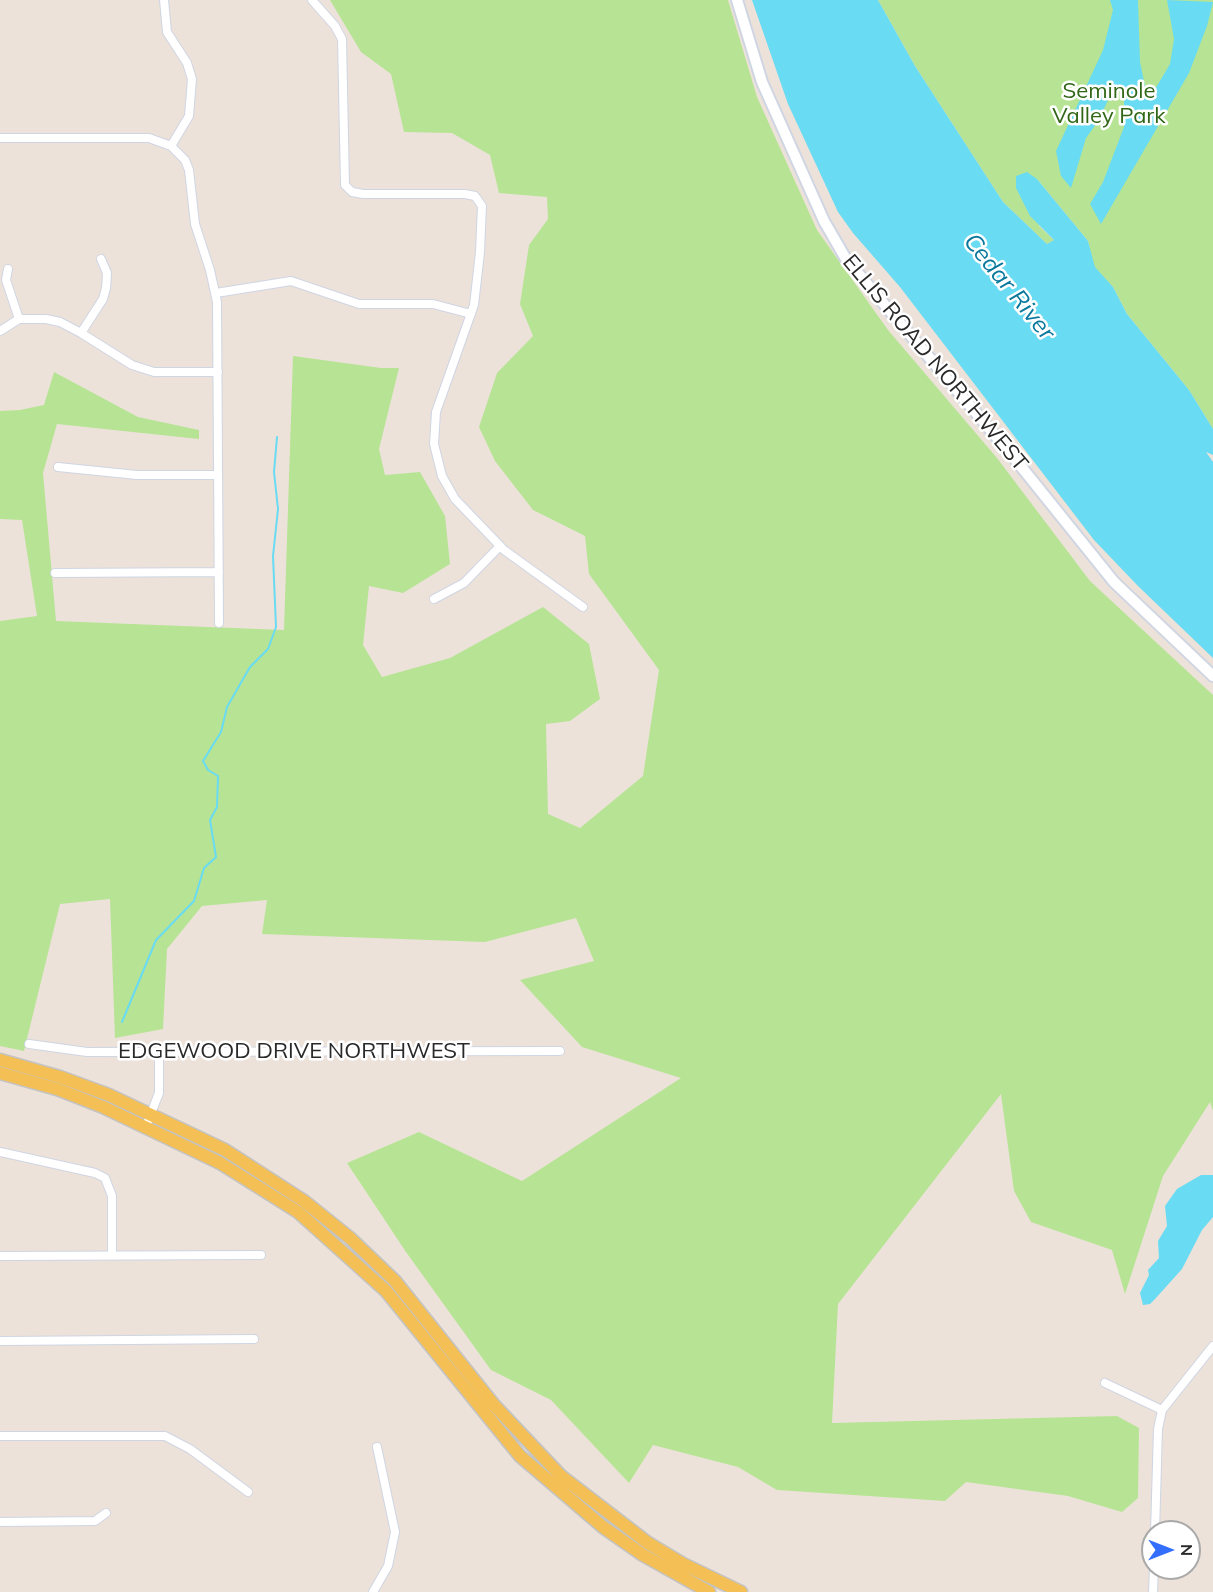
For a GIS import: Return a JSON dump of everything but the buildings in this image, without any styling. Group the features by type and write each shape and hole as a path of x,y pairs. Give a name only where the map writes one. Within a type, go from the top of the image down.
{"main road":[{"path":"0,1060 60,1077 109,1095 242,1175 320,1229 386,1291 520,1456 603,1527 643,1555 709,1592"},
{"path":"0,1073 57,1089 148,1120 248,1163 328,1219 394,1281 494,1405 561,1476 648,1543 727,1589 741,1592"}],"street":[{"path":"164,0 167,32 187,63 192,79 189,116 171,146"},
{"path":"312,0 335,26 342,39 345,185 352,192 465,194 475,196 482,206 476,295 436,412 434,450 438,466 448,488 500,546 582,607"},
{"name":"ELLIS ROAD NORTHWEST","path":"737,0 762,82 824,221 846,259 903,330 975,411 1114,582 1213,676"},
{"path":"0,138 149,138 171,146 185,160 189,170 195,224 216,292 219,623"},
{"path":"81,333 103,299 107,273 101,259"},
{"path":"8,269 6,280 19,319"},
{"path":"216,292 291,281 359,304 433,304 471,314"},
{"path":"0,331 19,319 53,321 81,333 132,365 154,372 218,372"},
{"path":"58,467 136,475 218,475"},
{"path":"434,599 464,583 500,546"},
{"path":"55,573 219,572"},
{"name":"EDGEWOOD DRIVE NORTHWEST","path":"29,1044 76,1052 560,1051"},
{"path":"148,1120 159,1093 159,1052"},
{"path":"0,1152 95,1173 105,1178 112,1196 112,1256"},
{"path":"0,1256 261,1255"},
{"path":"0,1341 254,1339"},
{"path":"1155,1520 1158,1429 1162,1410 1213,1346"},
{"path":"1105,1383 1162,1410"},
{"path":"0,1436 165,1436 190,1449 248,1492"},
{"path":"373,1592 388,1566 395,1532 377,1447"},
{"path":"0,1522 95,1521 106,1514"}],"green space":[{"path":"330,0 728,0 757,97 817,230 888,330 997,458 1090,581 1213,695 1213,1111 1210,1102 1163,1176 1125,1294 1112,1250 1031,1222 1014,1191 1001,1094 838,1304 832,1423 1117,1416 1139,1428 1138,1498 1122,1512 1068,1496 966,1482 945,1501 777,1490 738,1467 653,1445 629,1483 551,1400 491,1370 406,1252 347,1163 419,1132 522,1181 681,1078 582,1047 520,980 594,961 576,918 485,942 262,934 267,900 202,906 167,949 163,1029 115,1038 110,899 60,904 24,1051 0,1046 0,621 37,616 22,520 0,519 0,411 44,405 54,372 138,417 199,430 199,439 57,424 43,473 56,621 284,630 293,356 381,368 399,368 379,449 385,475 420,472 445,516 450,564 403,593 369,586 363,645 382,677 450,658 543,607 589,644 600,699 570,721 546,724 548,814 580,828 643,776 659,670 589,574 585,536 533,510 495,461 479,427 497,373 533,336 520,304 529,245 548,219 547,197 499,193 490,155 452,133 404,132 391,74 361,52"},
{"name":"Seminole Valley Park","path":"878,0 1213,0 1213,429 1189,390 1127,314 1113,287 1094,267 1088,241 1037,179 1039,226 1054,240 1047,244 1003,202 915,66"}],"water":[{"name":"Cedar River","path":"752,0 878,0 915,66 1003,202 1047,244 1054,240 1030,216 1016,188 1016,176 1027,172 1037,179 1088,241 1095,267 1113,287 1127,314 1189,390 1213,429 1213,455 1206,452 1213,462 1213,658 1094,540 900,287 853,233 838,212 788,104"},
{"path":"1110,0 1138,0 1140,62 1148,101 1170,64 1174,39 1167,0 1213,2 1207,26 1189,73 1101,224 1090,204 1103,182 1124,127 1124,86 1113,89 1099,120 1086,138 1071,188 1061,176 1056,151 1103,50 1113,10"},
{"path":"1201,1175 1213,1175 1213,1217 1202,1230 1182,1269 1150,1304 1143,1305 1140,1293 1149,1275 1148,1270 1159,1258 1158,1241 1167,1226 1165,1206 1177,1189"}],"waterway":[{"path":"122,1022 156,940 194,901 204,868 216,857 210,820 217,807 218,776 208,770 203,761 221,732 227,707 250,667 268,649 276,627 273,556 278,509 274,472 277,437"}]}
